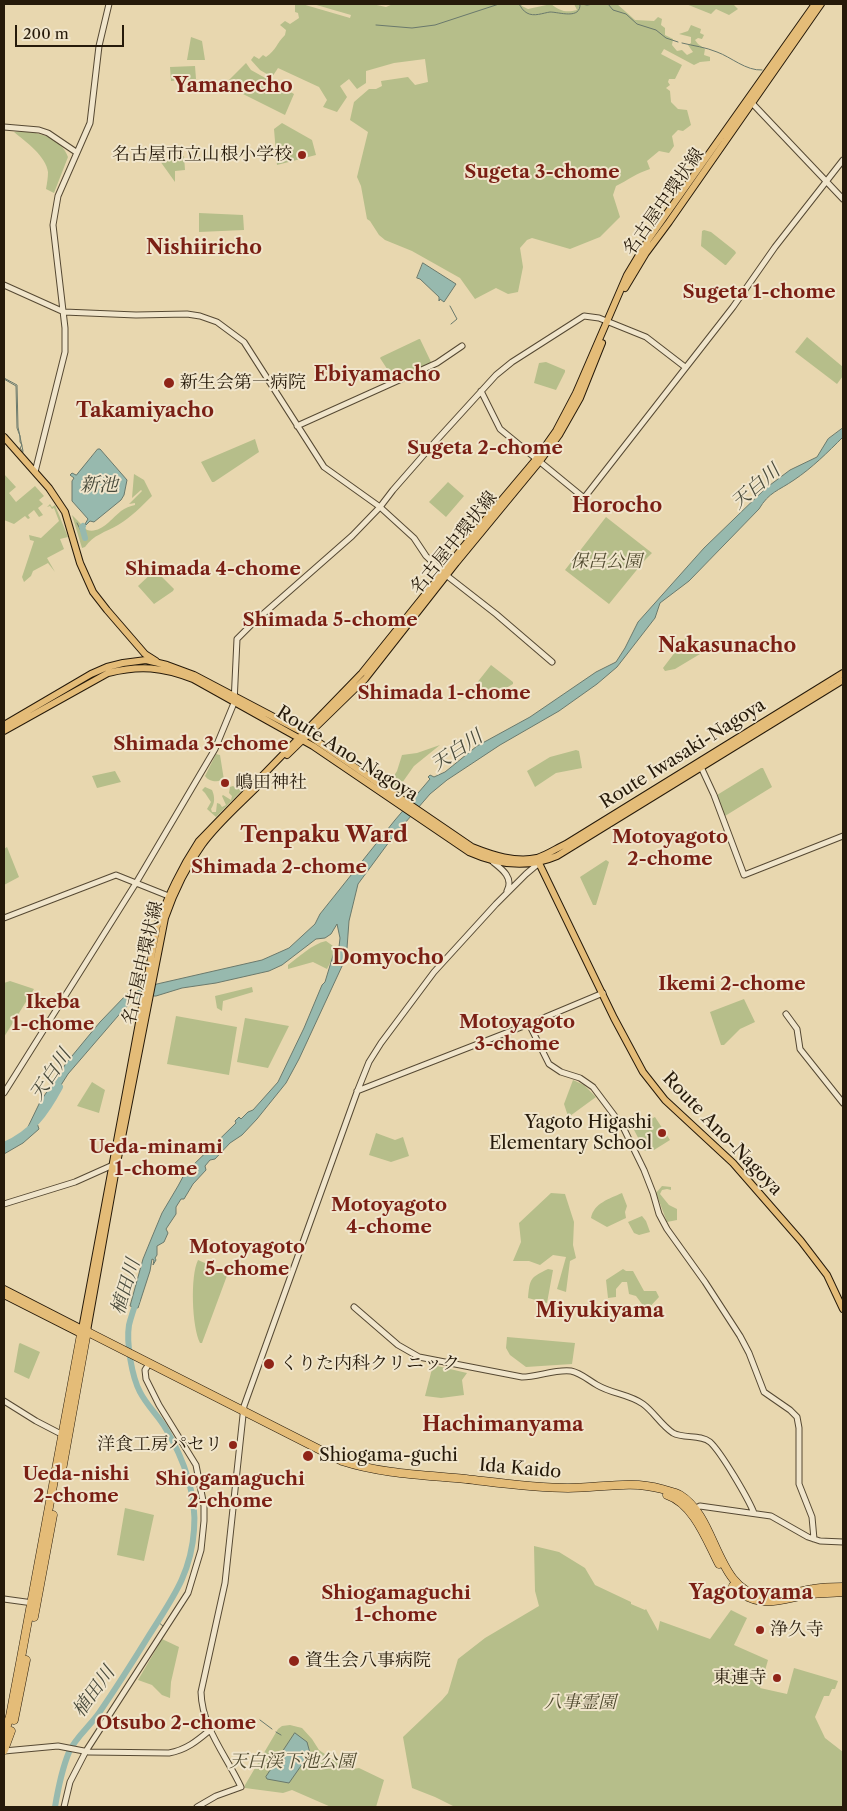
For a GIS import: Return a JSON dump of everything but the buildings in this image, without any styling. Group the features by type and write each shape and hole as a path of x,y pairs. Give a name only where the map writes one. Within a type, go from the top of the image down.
{"highway":[{"name":"Ida Kaido","path":"84,1332 144,1364 342,1461 368,1468 542,1488 642,1484 680,1495 692,1510 734,1580 747,1592 768,1597 816,1588 843,1587"},
{"path":"4,1751 18,1703 63,1435 84,1332"},
{"path":"4,1735 10,1716 34,1603 84,1332"},
{"name":"Ida Kaido","path":"692,1510 729,1582 746,1596 755,1600 769,1602 811,1594 843,1592"}],"main road":[{"name":"名古屋中環状線","path":"84,1332 150,981 158,926 181,868 199,841 303,736 362,673 559,435 580,398 608,322 622,293 646,253 816,4"},
{"name":"名古屋中環状線","path":"750,100 821,4"},
{"name":"Route Ano-Nagoya","path":"4,437 53,493 65,512 80,563 93,592 145,661 159,668 187,677 234,699"},
{"name":"Route Ano-Nagoya","path":"145,661 159,663 194,675 303,736 493,862 536,861"},
{"path":"4,725 91,674 123,663 145,661"},
{"path":"4,731 100,676 145,661"},
{"name":"Route Iwasaki-Nagoya","path":"536,861 843,673"},
{"name":"Route Iwasaki-Nagoya","path":"536,861 557,856 843,680"},
{"name":"Route Ano-Nagoya","path":"471,849 499,856 536,861"},
{"name":"Route Ano-Nagoya","path":"536,861 643,1072 665,1100 733,1163 801,1242 827,1275 843,1309"},
{"name":"名古屋中環状線","path":"84,1332 113,1165 144,1012"},
{"path":"4,1289 84,1332"},
{"path":"4,1295 84,1332"}],"street":[{"path":"35,472 65,352 64,312 53,225 58,196 90,123 100,46 109,4"},
{"path":"750,100 843,199"},
{"path":"4,127 48,133 76,152"},
{"path":"481,391 500,429 584,498 685,366 733,307 775,247 843,160"},
{"path":"4,285 64,312 128,315 187,314 217,322 244,342 324,467 380,507 414,538 426,556 445,574 496,614 552,662"},
{"path":"4,1093 136,883 215,749 234,699 238,639 253,623 352,536 380,507 481,391 512,362 584,316 599,318 646,337 685,366"},
{"path":"297,426 437,363 462,346"},
{"path":"701,767 714,795 744,875 843,836"},
{"path":"197,1807 216,1796 241,1786 210,1730 202,1709 202,1684 225,1583 243,1413 357,1092 369,1062 434,972 536,861"},
{"path":"493,862 503,869 508,877 509,887 502,897"},
{"path":"4,918 116,874 170,897"},
{"path":"357,1092 603,992"},
{"path":"786,1014 797,1029 800,1049 843,1103"},
{"path":"528,1024 549,1064 556,1069 580,1078 593,1087 623,1127 644,1170 653,1193 658,1214 740,1336 749,1353 764,1392 790,1410 797,1418 799,1428 799,1484 812,1517 814,1539"},
{"path":"4,1204 75,1182 113,1165"},
{"path":"354,1307 398,1345 419,1357 522,1377 565,1371 579,1373 599,1386 613,1392 628,1395 644,1404 674,1433 708,1440 720,1455 754,1513"},
{"path":"64,1807 70,1782 85,1751 188,1593 201,1550 204,1506 196,1465 159,1405 146,1379 144,1364"},
{"path":"4,1401 63,1435"},
{"path":"692,1510 700,1506 771,1516 814,1539 843,1542"},
{"path":"4,1599 34,1603"},
{"path":"4,1751 58,1746 85,1751 169,1753 192,1744 210,1730"}],"green space":[{"path":"295,4 302,4 350,18 351,15 313,4 372,4 386,7 393,4 521,4 528,9 551,4 560,10 570,11 577,10 574,4 617,4 635,20 654,21 658,17 662,19 661,25 665,28 665,35 673,39 672,45 677,51 682,50 687,55 693,52 688,45 691,43 691,37 679,34 688,31 691,25 701,29 700,33 704,35 702,39 698,38 695,40 705,49 704,55 710,57 710,61 694,65 664,49 661,54 682,65 675,79 669,79 670,85 666,88 670,91 671,102 678,109 687,110 691,125 683,131 678,130 672,136 674,146 669,153 659,151 647,161 650,169 616,186 613,195 620,217 600,237 570,249 532,238 527,240 520,248 523,267 518,292 508,294 496,288 475,299 460,278 412,251 385,240 379,235 367,219 361,186 357,177 368,132 350,120 354,102 369,89 376,89 382,86 381,81 408,77 415,85 428,82 425,59 394,63 366,71 366,83 357,89 349,79 340,86 347,97 337,112 323,107 327,100 319,87 278,68 272,77 260,70 251,60 254,56 259,59 263,55 266,57 270,54 285,35 286,30 280,25 285,21 290,24 299,18 298,13 295,12"},
{"path":"686,4 733,4 738,9 729,15 716,9 711,14"},
{"path":"191,37 202,41 205,60 187,60"},
{"path":"246,63 251,70 294,94 285,115 227,84"},
{"path":"195,66 196,79 171,81 170,67"},
{"path":"282,123 312,140 316,155 277,165 274,129"},
{"path":"14,132 38,133 53,139 64,150 68,157 54,193 46,189 48,172 44,160"},
{"path":"184,156 185,170 175,171 175,182 160,161 162,159 165,163 172,157"},
{"path":"199,213 243,215 244,230 199,232"},
{"path":"702,231 711,232 735,251 736,253 726,265 701,246"},
{"path":"807,337 843,367 843,376 837,384 795,352"},
{"path":"419,339 431,362 393,378 380,358"},
{"path":"546,362 565,370 556,390 534,383 539,363"},
{"path":"255,439 259,452 212,482 201,462"},
{"path":"4,474 16,487 9,493 16,502 35,486 44,496 39,500 43,504 38,508 43,515 39,517 34,510 28,515 30,518 28,519 25,516 14,524 4,520"},
{"path":"134,474 144,480 152,496 127,519 96,537 82,548 72,515 87,530 92,531 101,528 123,510 135,505 135,503 129,504 142,491 132,498"},
{"path":"448,482 464,496 446,517 429,502"},
{"path":"50,504 52,507 55,505 68,537 60,539 64,549 47,558 55,572 48,563 33,571 31,576 24,582 22,577 34,541 30,540 29,535 41,538 59,521 54,508 47,507"},
{"name":"保呂公園","path":"606,517 652,553 609,604 565,570"},
{"path":"154,571 174,589 154,604 138,586"},
{"path":"688,635 700,654 675,669 665,671 663,668"},
{"path":"491,665 513,682 513,684 494,695 476,684"},
{"path":"440,745 414,766 397,790 389,784 397,771 402,755 417,753"},
{"path":"576,750 579,751 582,768 556,773 535,787 527,771 550,757"},
{"path":"216,754 220,755 224,780 213,781 205,776"},
{"path":"763,768 772,787 725,816 723,815 716,797 717,795"},
{"path":"115,771 121,782 97,788 92,776"},
{"path":"243,782 248,784 216,817 207,809 211,802 202,790 205,787 212,790 214,800 211,809 212,812 216,812 217,803 222,807 226,805 223,795 231,800 230,787 236,788"},
{"path":"7,847 19,877 4,885 4,849"},
{"path":"606,860 609,862 596,905 593,905 580,877"},
{"path":"326,941 333,946 333,957 327,969 313,962 288,969 288,965 306,951"},
{"path":"10,981 34,989 4,1037 4,983"},
{"path":"252,987 253,992 223,1001 222,1011 217,1008 215,996"},
{"path":"744,999 755,1022 740,1029 724,1045 721,1045 710,1012"},
{"path":"176,1016 237,1027 229,1075 167,1064"},
{"path":"245,1018 289,1026 268,1068 237,1062"},
{"path":"573,1080 584,1085 596,1097 568,1116 564,1104"},
{"path":"92,1082 105,1090 99,1113 77,1106"},
{"path":"655,1117 670,1140 654,1150 645,1151 633,1128"},
{"path":"376,1133 395,1140 403,1137 409,1156 391,1162 369,1155"},
{"path":"662,1186 671,1187 671,1190 662,1190 660,1194 669,1205 677,1209 677,1220 667,1222 656,1193"},
{"path":"551,1193 565,1194 574,1222 573,1245 576,1258 570,1261 566,1292 557,1289 566,1257 553,1255 540,1265 529,1261 513,1261 521,1242 519,1223"},
{"path":"622,1193 627,1206 626,1218 607,1227 591,1218 599,1205"},
{"path":"642,1216 650,1232 639,1235 634,1233 628,1222"},
{"path":"198,1260 228,1273 202,1343 200,1343 195,1326 193,1301 195,1268"},
{"path":"548,1269 553,1270 547,1303 528,1298 532,1279"},
{"path":"623,1269 633,1271 644,1291 656,1291 659,1297 645,1312 637,1317 642,1304 636,1296 629,1294 627,1282 622,1282 616,1289 616,1297 608,1298 606,1280"},
{"path":"507,1337 575,1343 572,1364 526,1367 510,1355 506,1348"},
{"path":"20,1343 40,1352 29,1379 14,1372"},
{"path":"433,1365 467,1373 462,1380 464,1395 441,1398 425,1396"},
{"path":"125,1508 154,1515 144,1561 117,1555"},
{"name":"八事霊園","path":"534,1546 559,1552 585,1568 595,1585 631,1602 631,1604 646,1609 658,1631 660,1621 710,1639 731,1610 747,1618 734,1645 768,1660 760,1688 787,1694 794,1668 838,1681 835,1689 832,1689 829,1696 824,1696 815,1717 825,1738 843,1752 843,1807 455,1807 412,1788 403,1737 448,1693 458,1659 485,1638 539,1606 535,1591"},
{"path":"162,1639 179,1647 171,1682 170,1698 162,1695 152,1685 138,1680"},
{"name":"天白渓下池公園","path":"290,1725 302,1728 319,1750 348,1770 359,1768 384,1780 376,1807 331,1807 292,1790 283,1793 245,1788 278,1729 282,1726"}],"water":[{"path":"423,263 456,284 444,302 440,299 439,301 439,297 417,278"},
{"name":"天白川","path":"843,428 843,437 826,454 801,475 770,495 759,509 689,581 660,603 655,618 617,667 559,711 500,745 447,780 430,794 392,838 358,884 349,921 347,948 343,964 286,1083 242,1135 230,1143 215,1159 210,1160 205,1166 206,1170 193,1184 184,1199 181,1199 176,1207 176,1214 166,1229 168,1233 164,1242 157,1246 156,1260 153,1265 154,1260 152,1259 138,1308 130,1306 143,1259 152,1237 162,1213 185,1173 236,1123 235,1121 239,1117 241,1119 253,1110 278,1082 325,982 335,949 339,947 340,938 337,924 331,934 325,938 316,939 282,965 269,971 216,983 182,988 156,996 140,996 124,1009 68,1074 37,1123 39,1129 23,1143 4,1154 4,1143 17,1141 25,1133 40,1102 67,1062 100,1022 127,994 157,984 262,960 289,948 315,924 320,914 430,779 428,777 430,775 434,777 445,772 477,746 530,717 596,672 616,662 638,622 704,548 766,488 790,470 817,457 828,439"},
{"name":"新池","path":"98,449 127,480 121,500 94,522 90,521 86,525 88,519 72,501 72,481 74,478 70,475 72,473 76,475"},
{"path":"295,1733 307,1742 310,1753 289,1783 267,1779 266,1777"}],"waterway":[{"path":"376,25 412,28 435,25 499,4"},
{"path":"519,4 526,12 536,15 550,12 573,14 577,12 580,4"},
{"path":"581,4 594,4"},
{"path":"608,4 613,10 626,14 637,24 656,30 666,38 678,42"},
{"path":"682,43 713,50 744,66 762,70"},
{"path":"450,306 457,319 451,324"},
{"path":"4,378 17,385 18,427 23,451"},
{"path":"4,379 16,386 17,428 22,445 20,448 23,452"},
{"path":"77,523 81,531"},
{"path":"83,526 85,538"},
{"name":"天白川","path":"4,1145 23,1135 44,1114 60,1087"},
{"name":"植田川","path":"55,1807 62,1772 72,1747 99,1713 172,1599 184,1574 192,1546 194,1530 193,1504 184,1465 166,1429 140,1392 132,1369 128,1332 137,1300"},
{"name":"植田川","path":"158,1622 163,1626"},
{"path":"260,1720 272,1729"},
{"path":"276,1732 281,1735"}],"place":[{"name":"名古屋市立山根小学校","path":"302,155"},
{"name":"新生会第一病院","path":"169,383"},
{"name":"嶋田神社","path":"225,783"},
{"name":"Yagoto Higashi Elementary School","path":"662,1133"},
{"name":"くりた内科クリニック","path":"269,1364"},
{"name":"洋食工房パセリ","path":"233,1445"},
{"name":"Shiogama-guchi","path":"308,1456"},
{"name":"浄久寺","path":"760,1630"},
{"name":"資生会八事病院","path":"294,1661"},
{"name":"東連寺","path":"777,1678"}],"district":[{"name":"Yamanecho","path":"233,86"},
{"name":"Sugeta 3-chome","path":"542,173"},
{"name":"Nishiiricho","path":"204,248"},
{"name":"Sugeta 1-chome","path":"759,293"},
{"name":"Ebiyamacho","path":"377,375"},
{"name":"Takamiyacho","path":"145,411"},
{"name":"Sugeta 2-chome","path":"485,449"},
{"name":"Horocho","path":"617,506"},
{"name":"Shimada 4-chome","path":"213,570"},
{"name":"Shimada 5-chome","path":"330,621"},
{"name":"Nakasunacho","path":"727,646"},
{"name":"Shimada 1-chome","path":"444,694"},
{"name":"Shimada 3-chome","path":"201,745"},
{"name":"Tenpaku Ward","path":"324,836"},
{"name":"Motoyagoto 2-chome","path":"670,849"},
{"name":"Shimada 2-chome","path":"279,868"},
{"name":"Domyocho","path":"388,958"},
{"name":"Ikemi 2-chome","path":"732,985"},
{"name":"Ikeba 1-chome","path":"53,1014"},
{"name":"Motoyagoto 3-chome","path":"517,1034"},
{"name":"Ueda-minami 1-chome","path":"156,1159"},
{"name":"Motoyagoto 4-chome","path":"389,1217"},
{"name":"Motoyagoto 5-chome","path":"247,1259"},
{"name":"Miyukiyama","path":"600,1311"},
{"name":"Hachimanyama","path":"503,1425"},
{"name":"Ueda-nishi 2-chome","path":"76,1486"},
{"name":"Shiogamaguchi 2-chome","path":"230,1491"},
{"name":"Yagotoyama","path":"751,1593"},
{"name":"Shiogamaguchi 1-chome","path":"396,1605"},
{"name":"Otsubo 2-chome","path":"176,1724"}]}
